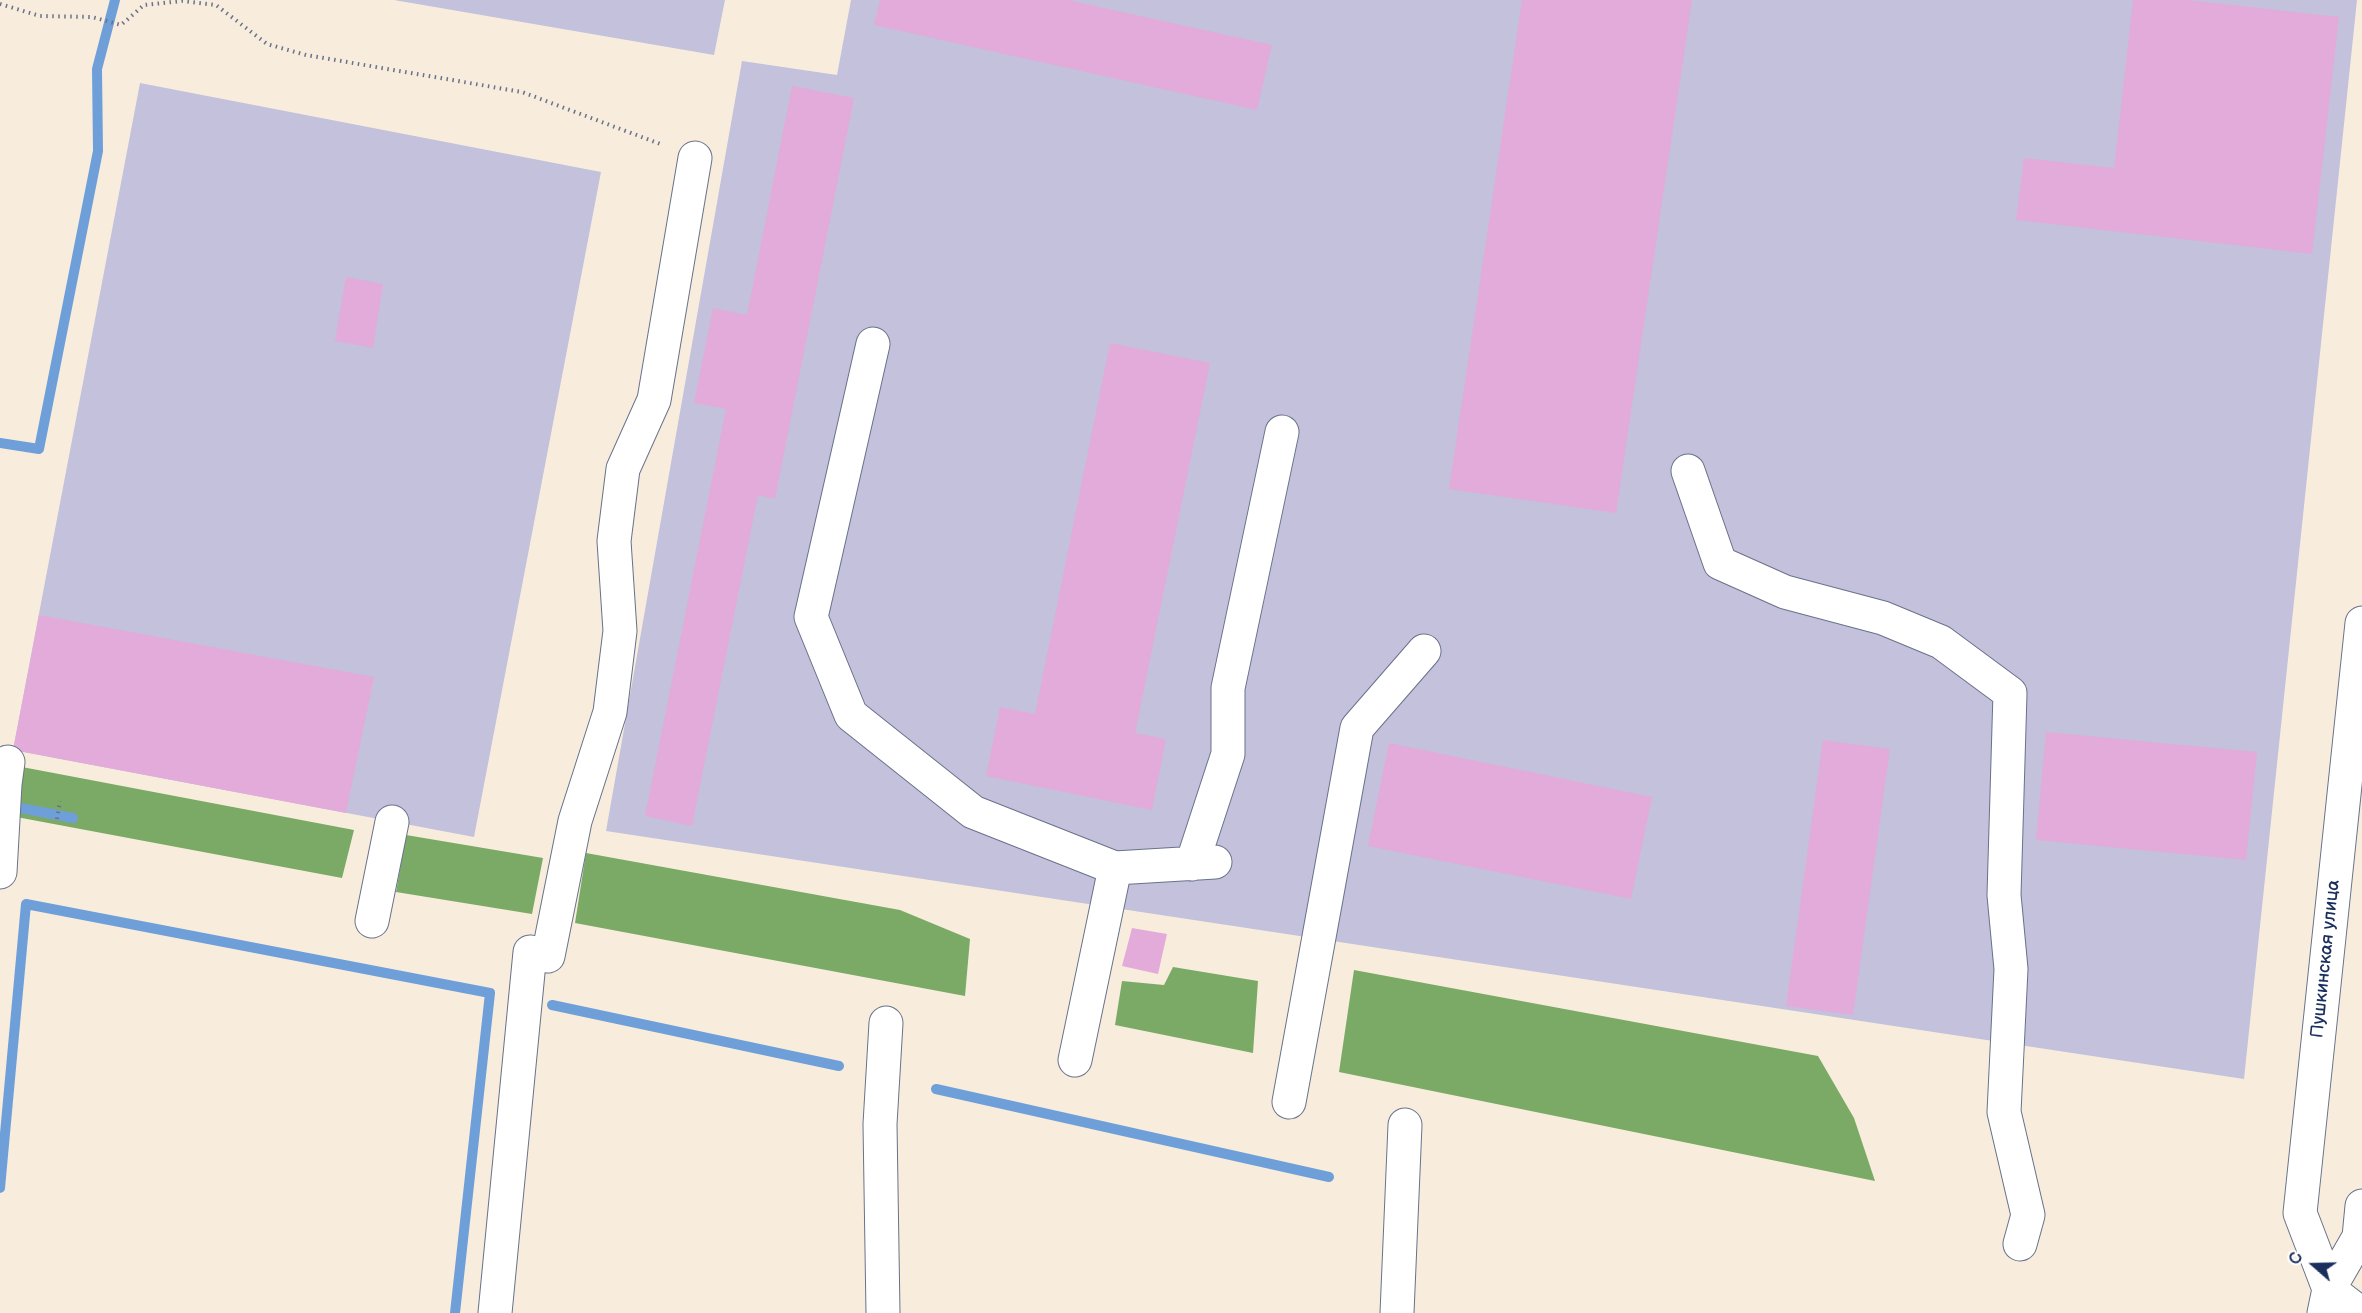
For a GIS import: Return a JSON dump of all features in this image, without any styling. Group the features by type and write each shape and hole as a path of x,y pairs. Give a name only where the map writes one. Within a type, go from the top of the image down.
{"street":[{"path":"495,1313 539,954 575,821 610,712 620,632 614,541 623,469 654,400 695,158"},
{"path":"873,344 811,617 851,715 973,812 1115,868 1203,863 1228,754 1228,688 1282,432"},
{"path":"1688,471 1720,563 1785,592 1883,618 1941,642 2010,693 2004,896 2011,969 2004,1112 2028,1215 2020,1244"},
{"name":"Пушкинская улица","path":"2327,1301 2300,1213 2362,623"},
{"path":"1289,1102 1358,728 1424,651"},
{"path":"0,872 8,762"},
{"path":"372,921 392,822"},
{"path":"1075,1060 1115,868"},
{"path":"883,1313 880,1124 886,1023"},
{"path":"1397,1313 1405,1125"},
{"path":"2360,1313 2327,1301 2359,1238 2362,1206"}],"path":[{"path":"0,4 40,16 92,17 121,25 144,5 182,1 216,5 267,44 306,55 522,92 695,158"},
{"path":"57,819 60,801"}],"shaded area":[{"path":"394,0 725,0 714,55"},
{"path":"851,0 2357,0 2244,1079 606,831 742,61 837,75"},
{"path":"140,83 601,172 474,837 13,750"}],"green space":[{"path":"22,767 354,830 342,878 11,816"},
{"path":"406,835 543,858 532,914 396,892"},
{"path":"586,853 900,910 970,939 965,996 575,923"},
{"path":"1173,967 1258,981 1253,1053 1115,1025 1122,981 1164,985"},
{"path":"1354,970 1818,1056 1854,1118 1875,1181 1339,1072"}],"building":[{"path":"880,0 1068,0 1272,45 1257,110 874,25"},
{"path":"1522,0 1692,0 1616,513 1449,489"},
{"path":"2133,0 2188,0 2339,17 2312,254 2016,220 2024,158 2114,168"},
{"path":"792,86 854,98 775,499 758,495 692,826 645,816 726,409 694,403 713,308 747,315"},
{"path":"346,277 383,284 373,348 335,341"},
{"path":"1110,343 1210,363 1135,733 1166,739 1152,810 986,776 1000,707 1035,714"},
{"path":"39,615 374,677 346,813 13,750"},
{"path":"2046,732 2257,752 2246,860 2036,840"},
{"path":"1823,740 1890,749 1853,1015 1786,1006"},
{"path":"1389,743 1652,797 1631,899 1368,846"},
{"path":"1132,928 1167,934 1158,974 1122,966"}],"waterway":[{"path":"0,443 39,449 98,151 97,69 115,0"},
{"path":"10,806 73,818"},
{"path":"0,1188 26,904 490,993 455,1313"},
{"path":"552,1005 839,1066"},
{"path":"936,1089 1329,1177"}]}
